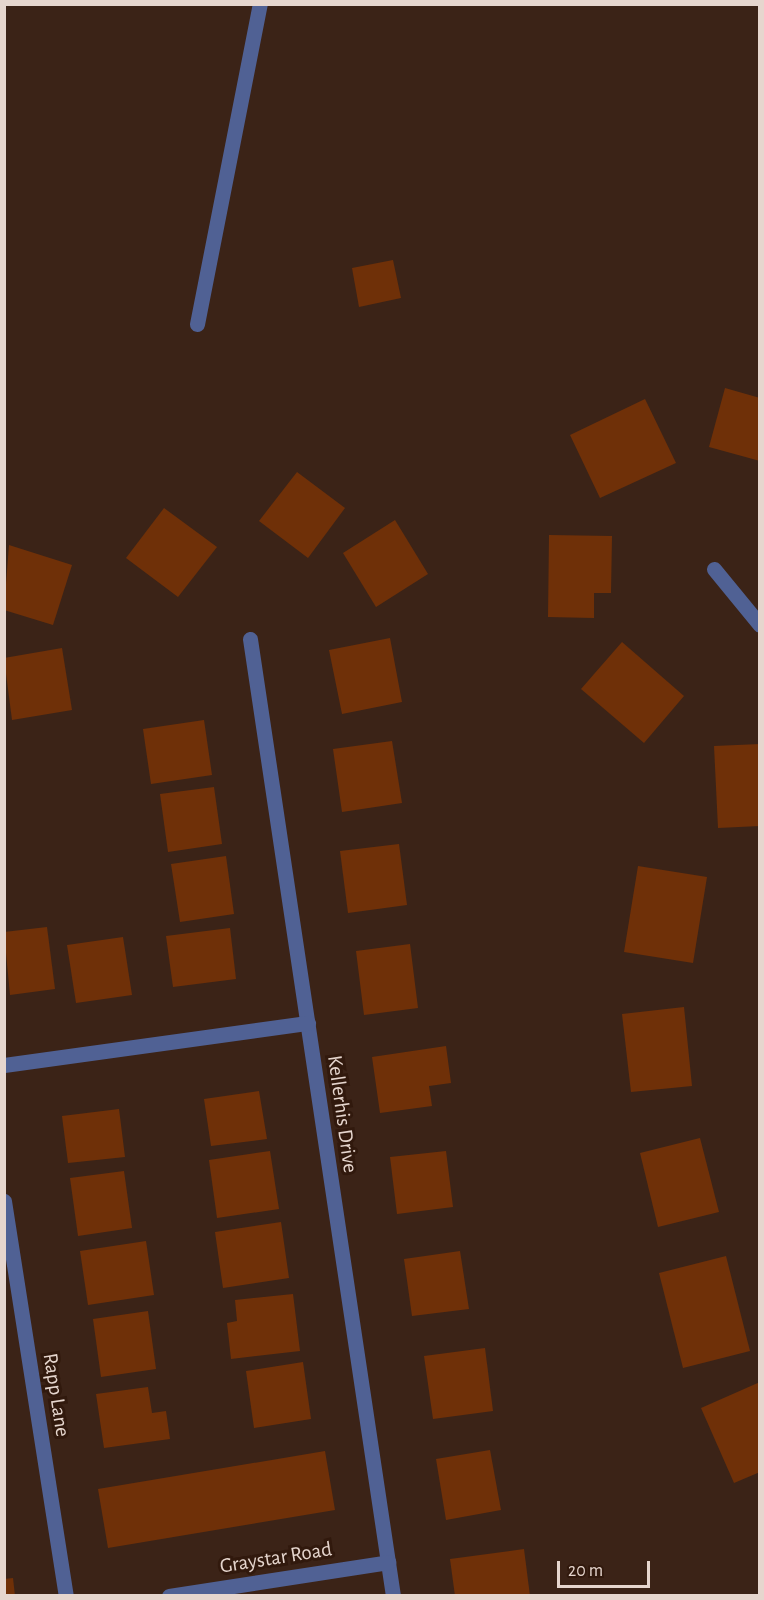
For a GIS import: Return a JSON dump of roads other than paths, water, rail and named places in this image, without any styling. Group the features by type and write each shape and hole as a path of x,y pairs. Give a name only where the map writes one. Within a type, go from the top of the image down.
{"street":[{"path":"197,324 260,4"},
{"path":"714,569 759,625"},
{"name":"Kellerhis Drive","path":"250,639 393,1596"},
{"path":"4,1065 308,1023"},
{"name":"Rapp Lane","path":"4,1201 66,1596"},
{"name":"Graystar Road","path":"170,1596 388,1562"}]}
